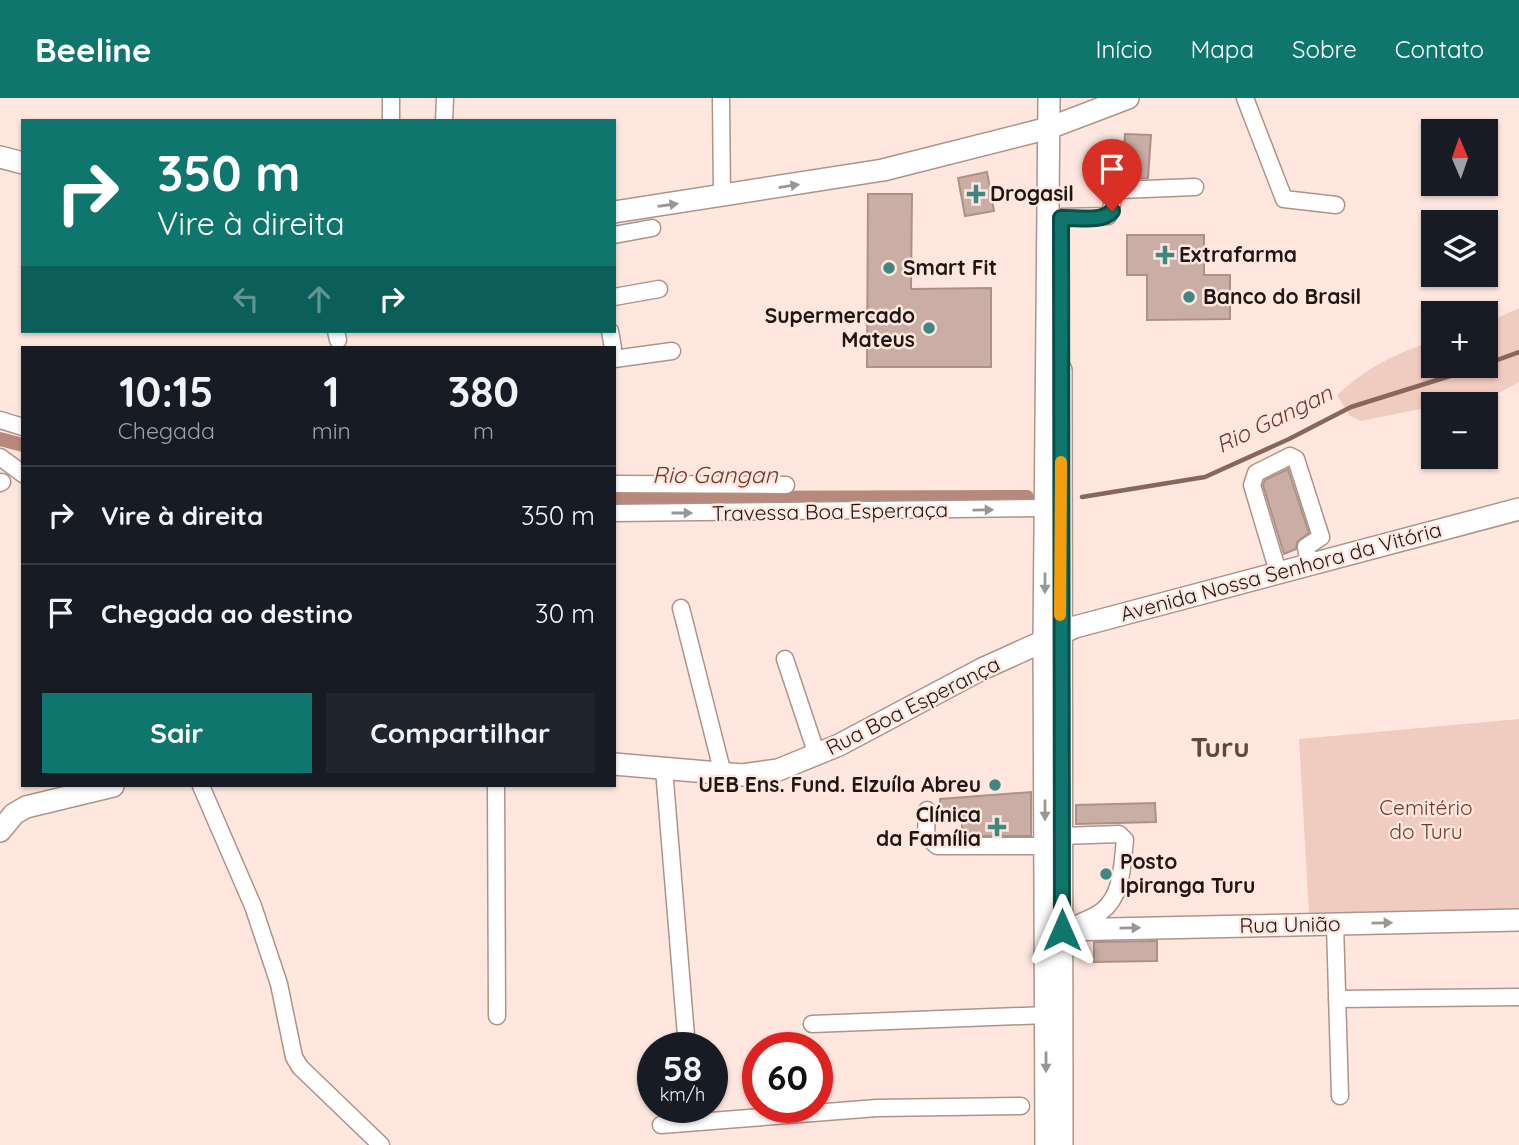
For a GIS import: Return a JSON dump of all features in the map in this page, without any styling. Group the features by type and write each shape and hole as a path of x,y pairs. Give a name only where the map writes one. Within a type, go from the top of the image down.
{"main road":[{"path":"1046,1145 1046,1015 1053,841 1052,637 1061,218 1055,126 1049,98"},
{"path":"1052,637 1045,508 1055,126 1062,98"},
{"path":"616,212 873,172 1055,126 1128,98"},
{"path":"0,157 21,162"},
{"name":"Avenida Nossa Senhora da Vitória","path":"1052,637 1075,627 1519,509"},
{"name":"Rua Boa Esperança","path":"616,764 723,774 761,774 817,755 982,669 1052,637"},
{"path":"0,831 7,809 108,787"},
{"path":"1053,841 1065,929 1062,1145"},
{"name":"Rua União","path":"1065,929 1519,920"}],"street":[{"path":"391,98 391,119"},
{"path":"444,119 445,98"},
{"path":"721,98 722,197"},
{"path":"1245,98 1284,198 1336,205"},
{"path":"1061,218 1108,216 1112,211 1114,196 1119,190 1195,187"},
{"path":"616,235 652,228"},
{"path":"616,297 659,289"},
{"path":"616,359 672,351"},
{"path":"0,419 21,426"},
{"path":"1278,572 1252,478 1256,473 1290,456 1296,459 1321,537 1306,547 1309,564"},
{"path":"0,457 21,473"},
{"path":"616,484 786,485"},
{"name":"Travessa Boa Esperraça","path":"616,513 1045,508"},
{"path":"681,608 723,774"},
{"path":"785,659 817,755"},
{"path":"664,769 686,1032"},
{"path":"201,787 253,906 279,984 294,1057 306,1073 381,1145"},
{"path":"496,787 497,1016"},
{"path":"927,810 926,836 937,846 1053,841 1119,834 1125,840 1119,883 1111,902 1100,913 1065,929"},
{"path":"1335,924 1340,1096"},
{"path":"1337,999 1519,997"},
{"path":"812,1024 1046,1015"},
{"path":"661,1125 877,1108 1021,1105"}],"green space":[{"path":"1519,308 1519,382 1499,393 1421,392 1421,409 1361,421 1350,416 1337,395 1382,362 1421,345 1421,378 1498,378 1498,318"},
{"name":"Cemitério do Turu","path":"1519,719 1519,909 1309,914 1299,739"}],"building":[{"path":"1125,134 1151,135 1148,178 1122,179"},
{"name":"Drogasil","path":"987,172 994,211 965,216 958,178"},
{"name":"Supermercado Mateus","path":"868,194 912,194 911,289 991,288 991,367 867,367"},
{"path":"1127,235 1204,235 1204,275 1230,275 1230,319 1147,320 1147,275 1127,275"},
{"path":"1288,469 1309,533 1297,542 1296,549 1284,554 1263,485 1265,480"},
{"name":"Clínica da Família","path":"1031,792 1031,836 962,836 962,814 941,814 940,799"},
{"path":"1155,803 1156,822 1076,824 1076,805"},
{"path":"1157,941 1157,961 1094,962 1094,942"}],"waterway":[{"name":"Rio Gangan","path":"1498,360 1519,352"},
{"name":"Rio Gangan","path":"1082,497 1205,477 1351,407 1444,378"},
{"name":"Rio Gangan","path":"0,439 21,444"},
{"name":"Rio Gangan","path":"616,498 1027,497"}],"slow traffic":[{"path":"1060,615 1061,462"}],"place":[{"name":"Drogasil","path":"976,194"},
{"name":"Extrafarma","path":"1165,255"},
{"name":"Smart Fit","path":"889,268"},
{"name":"Banco do Brasil","path":"1189,297"},
{"name":"Supermercado Mateus","path":"929,328"},
{"name":"UEB Ens. Fund. Elzuíla Abreu","path":"995,785"},
{"name":"Clínica da Família","path":"997,827"},
{"name":"Posto Ipiranga Turu","path":"1106,874"}],"district":[{"name":"Turu","path":"1220,747"}],"route":[{"path":"1062,930 1061,218 1102,218 1112,211"}]}
